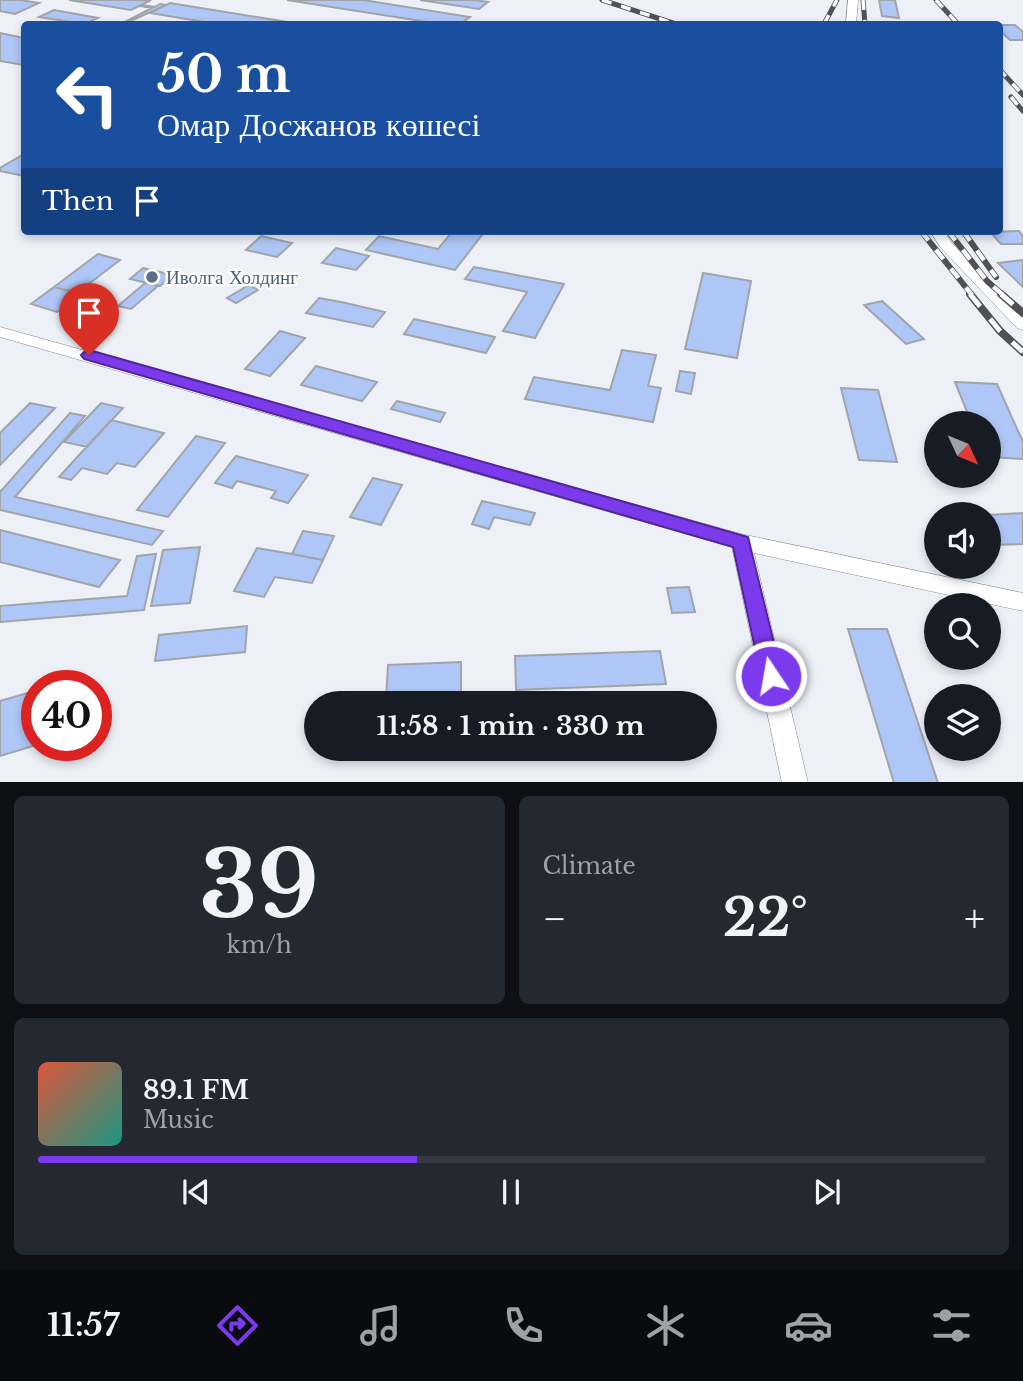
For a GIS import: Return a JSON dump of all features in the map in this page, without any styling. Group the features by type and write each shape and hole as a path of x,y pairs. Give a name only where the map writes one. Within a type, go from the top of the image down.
{"street":[{"path":"851,21 853,0"},
{"path":"940,235 1023,325"},
{"path":"0,332 741,542 1023,602"},
{"path":"741,542 795,782"}],"building":[{"path":"0,0 39,3 15,14 0,11"},
{"path":"69,0 151,0 131,10"},
{"path":"287,0 363,0 470,17 464,21 421,21"},
{"path":"420,0 474,0 488,2 479,9"},
{"path":"879,0 895,0 899,18 882,16"},
{"path":"170,3 281,21 199,21 150,13"},
{"path":"142,5 166,5 127,21 152,8 140,6"},
{"path":"54,10 98,18 91,21 65,21 39,17"},
{"path":"1003,25 1015,25 1023,32 1023,40 1010,40 1003,34"},
{"path":"0,33 21,37 21,64 0,61"},
{"path":"21,156 21,175 0,171 0,168"},
{"path":"1019,231 1023,236 1023,244 1001,244 993,235 1003,235 1003,232"},
{"path":"450,235 482,235 455,270 366,250 379,236 438,249"},
{"path":"261,236 292,243 277,257 246,250"},
{"path":"336,248 369,256 356,270 322,263"},
{"path":"98,254 120,260 77,293 54,287"},
{"path":"1023,260 1023,287 998,263"},
{"path":"474,267 564,284 535,338 503,331 527,292 465,279"},
{"name":"Иволга Холдинг","path":"143,268 173,275 160,286 130,279"},
{"path":"703,273 751,281 737,358 685,349"},
{"path":"145,283 158,286 131,309 118,306"},
{"path":"249,285 258,290 236,303 227,298"},
{"path":"54,287 80,294 57,312 31,304"},
{"path":"319,298 385,312 373,327 306,313"},
{"path":"882,301 924,339 906,344 864,305"},
{"path":"414,319 495,337 486,353 404,334"},
{"path":"280,331 305,338 270,376 245,369"},
{"path":"622,350 656,355 648,386 661,388 653,422 525,399 534,377 610,390"},
{"path":"316,366 377,382 362,401 301,385"},
{"path":"680,371 695,373 691,394 676,391"},
{"path":"955,382 997,384 1023,442 1023,459 1001,458 1001,411 967,411"},
{"path":"841,388 878,390 897,462 859,460"},
{"path":"397,401 445,413 440,422 391,409"},
{"path":"30,403 55,408 0,465 0,433"},
{"path":"101,403 123,408 87,447 64,442"},
{"path":"70,413 85,416 15,497 163,531 152,545 0,510 0,492"},
{"path":"111,420 164,433 135,467 117,463 107,474 82,468 71,480 59,477"},
{"path":"196,436 225,443 168,517 137,510"},
{"path":"236,456 308,475 288,503 271,498 276,491 237,481 232,488 215,483"},
{"path":"373,478 402,485 381,525 350,517"},
{"path":"482,501 535,513 530,525 494,517 489,529 472,524"},
{"path":"1023,513 1023,544 1001,545 1001,514"},
{"path":"0,530 120,560 99,587 0,562"},
{"path":"303,531 334,536 323,560 292,554"},
{"path":"200,547 190,603 151,606 163,550"},
{"path":"257,548 323,560 312,583 275,577 264,597 234,591"},
{"path":"156,554 144,610 0,622 0,606 127,596 137,556"},
{"path":"689,587 695,612 672,613 667,588"},
{"path":"247,626 245,652 155,661 159,635"},
{"path":"848,629 887,629 924,741 924,761 931,761 938,782 894,782"},
{"path":"660,651 666,684 516,690 515,656"},
{"path":"461,662 461,691 387,691 388,665"},
{"path":"21,695 21,750 0,756 0,701"}],"railway":[{"path":"602,0 667,21"},
{"path":"826,21 837,0"},
{"path":"863,0 865,21"},
{"path":"936,0 955,21"},
{"path":"1003,73 1023,95"},
{"path":"1011,97 1023,111"},
{"path":"924,235 972,295"},
{"path":"951,235 987,281 1003,295"},
{"path":"966,235 996,277"},
{"path":"970,294 1000,331 1023,352"},
{"path":"1001,294 1023,313"}],"place":[{"name":"Иволга Холдинг","path":"152,277"}],"route":[{"path":"89,355 468,466 741,542 771,676"}]}
